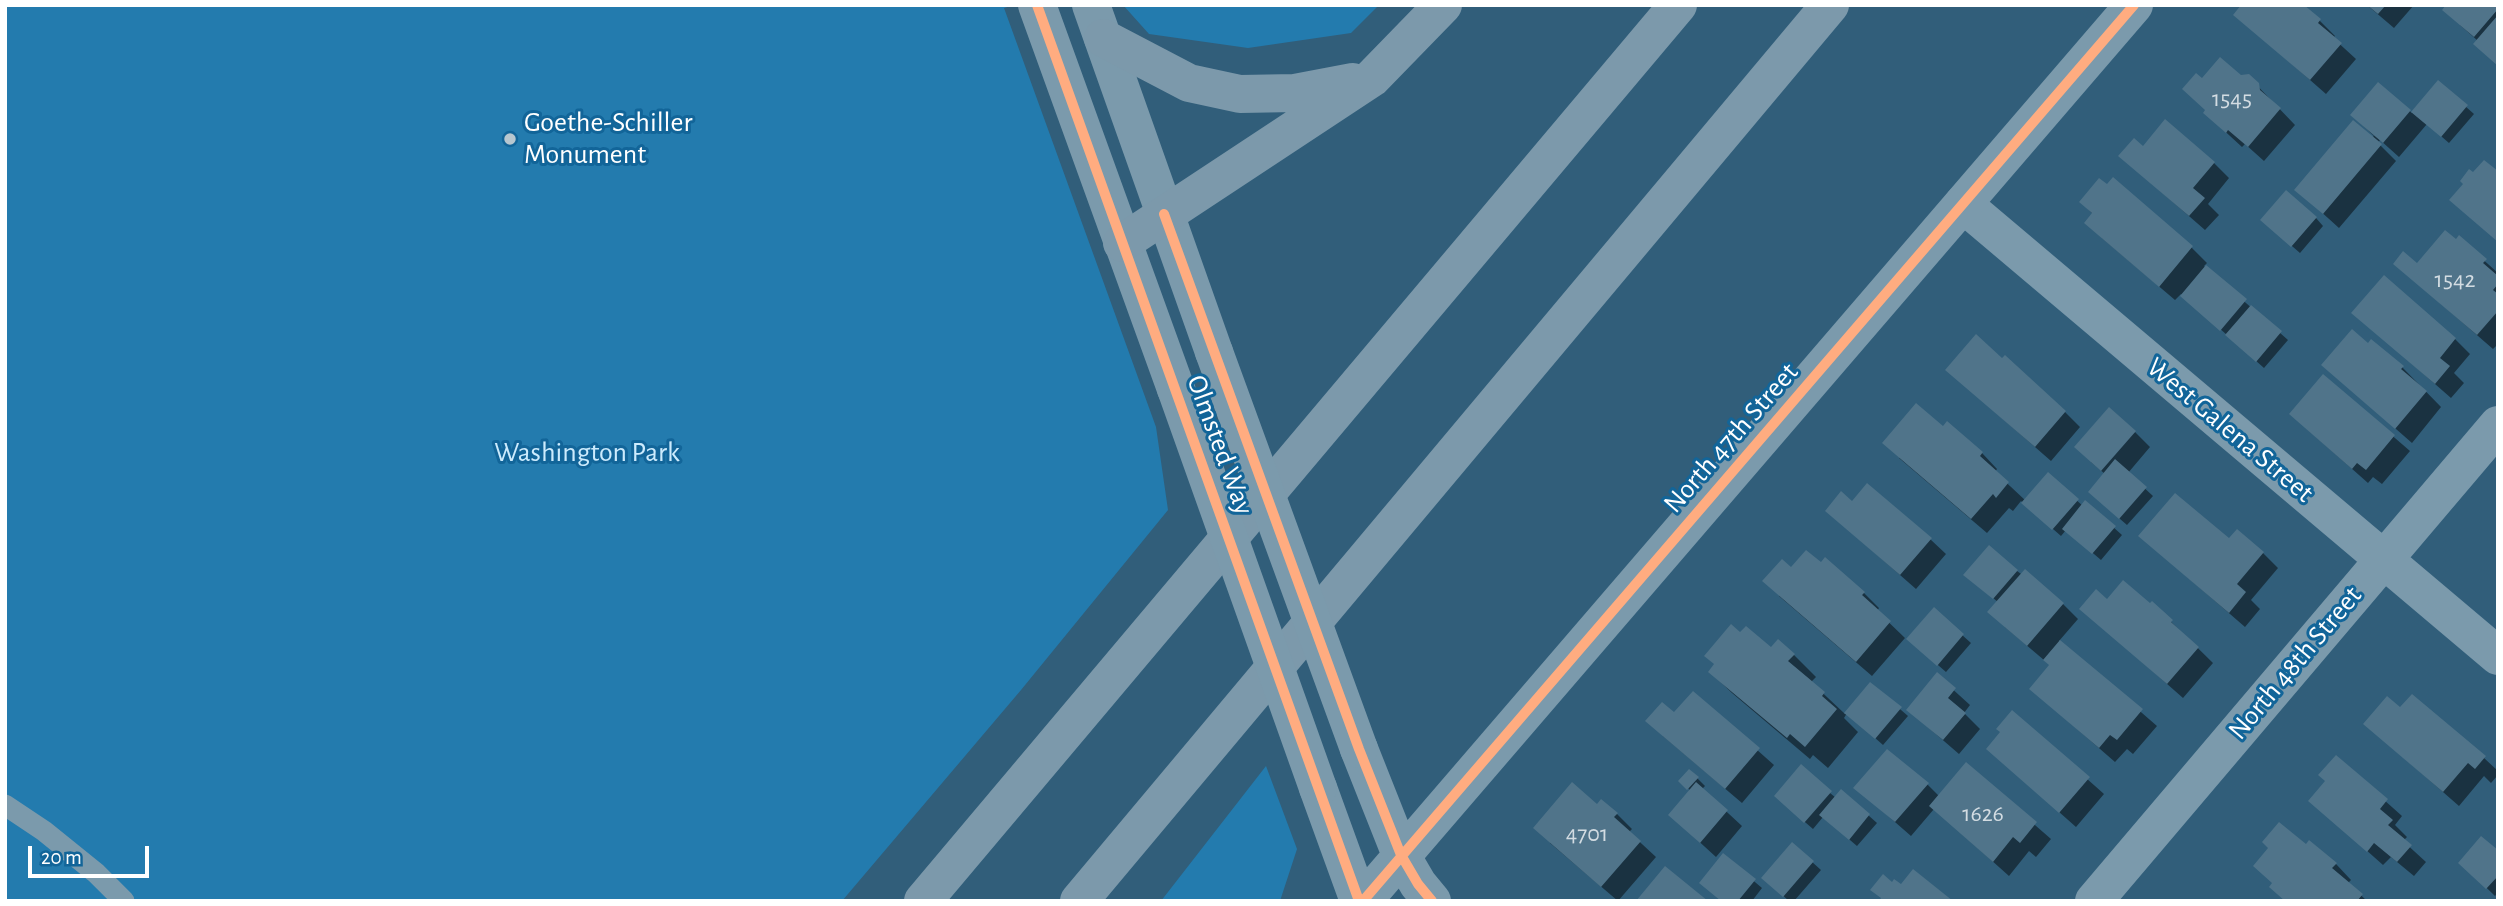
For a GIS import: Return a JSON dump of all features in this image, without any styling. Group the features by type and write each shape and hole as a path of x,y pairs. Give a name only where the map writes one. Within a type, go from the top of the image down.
{"highway":[{"path":"1122,243 1372,78 1443,5"},
{"path":"923,901 1678,5"},
{"path":"1079,901 1830,5"},
{"path":"1097,21 1189,83 1240,94 1295,93 1372,78"}],"street":[{"name":"Olmsted Way","path":"1037,5 1361,901"},
{"name":"North 47th Street","path":"1361,901 2134,5"},
{"name":"Olmsted Way","path":"1097,21 1164,214 1359,749 1401,855 1418,884 1432,901"},
{"name":"West Galena Street","path":"1963,204 2498,656"},
{"name":"North 48th Street","path":"2094,901 2498,425"}],"lane":[{"path":"5,805 75,856 124,901"}],"green space":[{"name":"Washington Park","path":"5,5 1014,5 1004,8 1156,427 1168,510 1021,690 842,901 5,901"},
{"path":"1123,5 1379,5 1351,33 1248,48 1149,34"},
{"path":"1266,766 1297,849 1280,901 1161,901"}],"building":[{"path":"2241,5 2304,5 2321,19 2318,23 2342,43 2310,80 2233,15"},
{"path":"2367,5 2386,5 2378,14"},
{"path":"2446,5 2498,5 2498,9 2474,37 2442,10"},
{"path":"2498,15 2498,66 2473,44"},
{"path":"2220,57 2241,75 2249,74 2259,83 2260,90 2281,108 2248,147 2203,113 2205,110 2182,89 2196,73 2202,78"},
{"path":"2438,80 2468,105 2441,137 2411,112"},
{"path":"2378,82 2411,110 2383,143 2350,115"},
{"path":"2165,119 2215,162 2193,188 2205,198 2189,216 2118,156 2134,138 2143,146"},
{"path":"2353,120 2382,144 2323,214 2294,190"},
{"path":"2484,160 2498,171 2498,242 2449,200 2463,184 2460,181 2469,169 2473,172"},
{"path":"2113,177 2193,246 2159,287 2084,223 2092,213 2079,202 2099,178 2107,184"},
{"path":"2286,190 2317,217 2291,247 2260,220"},
{"path":"2445,230 2456,239 2459,235 2487,259 2483,263 2498,276 2498,284 2493,290 2498,294 2498,311 2477,335 2393,264 2403,251 2417,263"},
{"path":"2206,265 2247,299 2220,331 2180,296"},
{"path":"2384,275 2456,338 2440,358 2450,366 2435,384 2351,313"},
{"path":"2251,305 2282,331 2256,362 2225,335"},
{"path":"2352,329 2368,343 2371,339 2404,366 2401,369 2427,391 2395,429 2321,365"},
{"path":"1976,334 2002,358 2005,355 2066,411 2035,447 1945,370"},
{"path":"2323,374 2395,435 2366,470 2357,463 2352,469 2289,414"},
{"path":"1916,403 1943,426 1947,421 1983,452 1980,456 2009,482 1996,498 1993,494 1971,519 1882,443"},
{"path":"2109,407 2136,431 2101,471 2074,447"},
{"path":"2115,459 2147,487 2119,519 2088,492"},
{"path":"2048,472 2079,499 2052,530 2021,503"},
{"path":"1867,483 1932,538 1900,575 1825,511 1841,491 1852,501"},
{"path":"2175,493 2229,538 2237,529 2264,552 2237,584 2246,592 2229,613 2138,536"},
{"path":"2085,500 2116,526 2092,554 2062,529"},
{"path":"1989,545 2018,570 1993,599 1963,575"},
{"path":"1806,550 1821,562 1825,557 1865,592 1862,595 1891,621 1856,662 1762,581 1782,559 1791,567"},
{"path":"2025,569 2064,603 2027,646 1987,612"},
{"path":"2123,580 2150,603 2152,601 2199,647 2167,684 2079,609 2096,589 2107,599"},
{"path":"1934,607 1964,634 1937,666 1906,639"},
{"path":"1731,624 1740,632 1746,626 1771,647 1778,639 1795,654 1788,661 1825,692 1822,696 1837,709 1805,747 1790,734 1787,738 1708,672 1714,664 1704,656"},
{"path":"2060,640 2143,709 2117,740 2110,735 2099,748 2029,689 2049,665 2043,660"},
{"path":"1937,672 1956,688 1948,698 1966,713 1943,740 1906,710"},
{"path":"1870,682 1902,707 1875,739 1844,713"},
{"path":"1693,691 1760,748 1725,789 1645,721 1662,702 1674,712"},
{"path":"2412,694 2486,756 2475,769 2468,763 2443,792 2363,724 2387,696 2400,707"},
{"path":"2012,710 2090,777 2059,813 1986,749 2000,732 1996,729"},
{"path":"1887,749 1929,783 1895,822 1853,788"},
{"path":"2336,755 2388,799 2380,809 2393,820 2388,825 2412,845 2397,862 2374,843 2367,852 2308,801 2325,781 2318,775"},
{"path":"1966,762 2037,822 2020,843 2013,837 1993,862 1929,806"},
{"path":"1801,764 1832,791 1804,823 1774,796"},
{"path":"1689,769 1699,777 1687,790 1678,781"},
{"path":"1572,782 1597,804 1601,799 1618,813 1614,817 1641,841 1601,887 1533,828"},
{"path":"1696,782 1728,810 1700,843 1668,815"},
{"path":"1841,789 1870,814 1849,840 1819,815"},
{"path":"2279,822 2306,844 2309,840 2337,863 2332,868 2363,894 2357,901 2285,901 2269,887 2272,883 2253,866 2268,848 2262,842"},
{"path":"2481,836 2498,850 2498,876 2486,889 2458,863"},
{"path":"1792,842 1814,861 1783,897 1761,878"},
{"path":"1723,853 1756,879 1738,901 1721,901 1699,883"},
{"path":"1665,866 1708,901 1636,901"},
{"path":"1913,869 1953,901 1879,901 1881,898 1870,890 1883,874 1892,882 1894,879 1901,884"}],"cycle path":[{"path":"1037,5 1359,901"},
{"path":"1363,901 2134,5"},
{"path":"1164,214 1359,749 1401,855 1418,884 1432,901"}],"place":[{"name":"Goethe-Schiller Monument","path":"510,139"}]}
